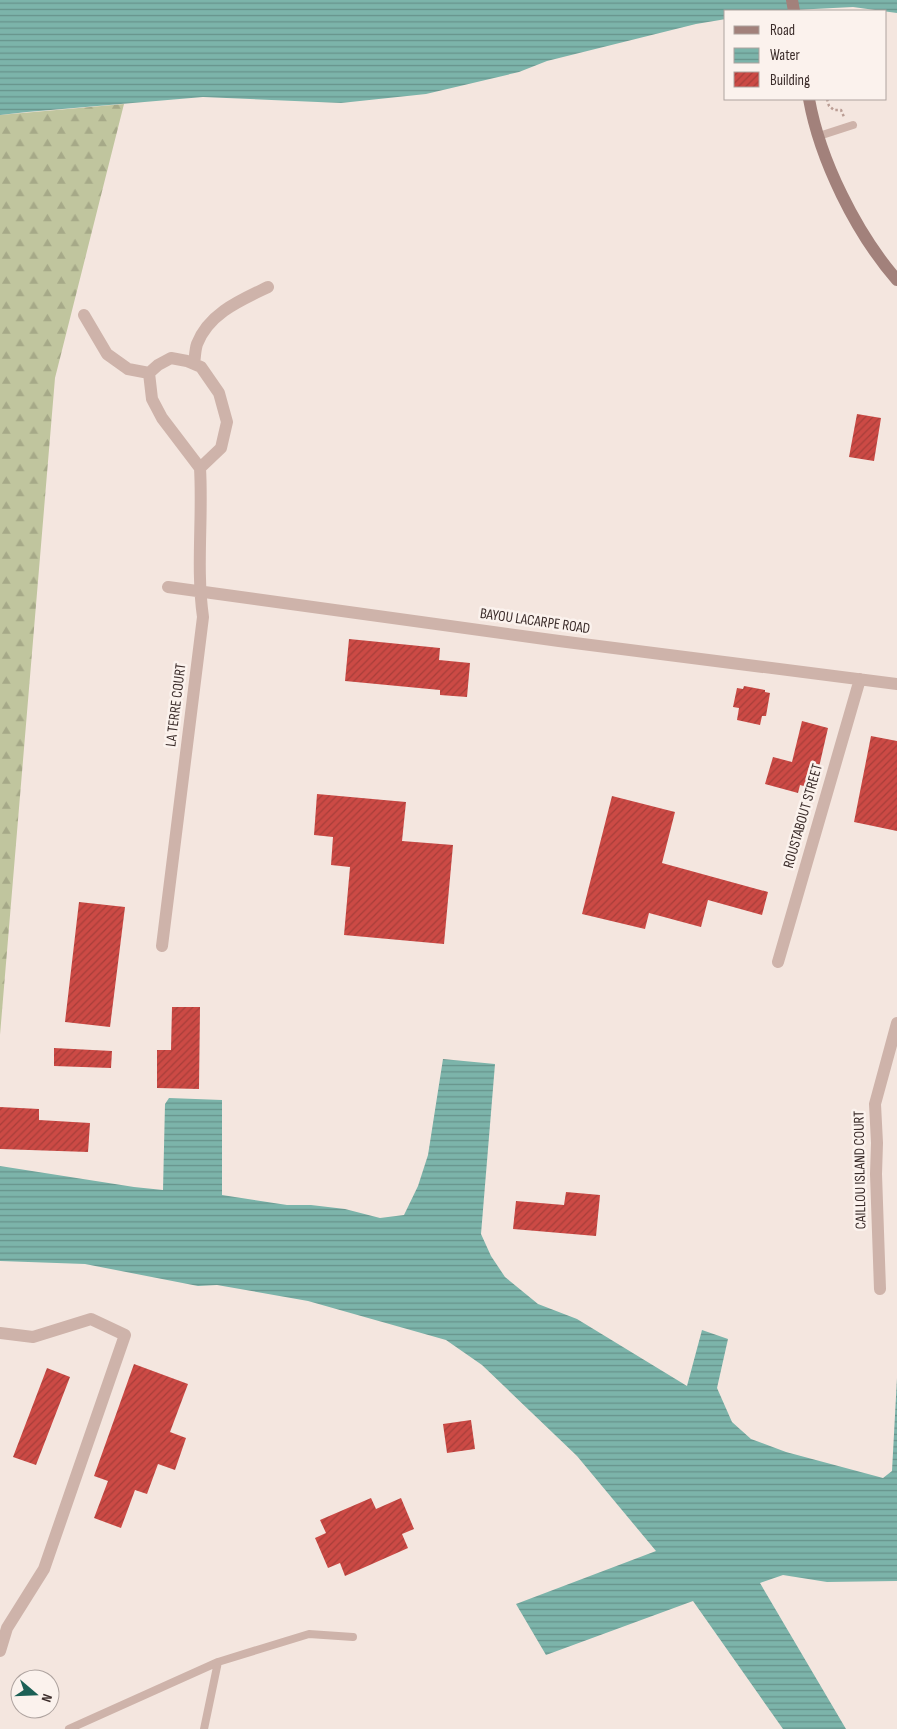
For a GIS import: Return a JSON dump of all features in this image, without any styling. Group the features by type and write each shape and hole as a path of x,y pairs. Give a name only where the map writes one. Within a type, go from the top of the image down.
{"main road":[{"path":"809,100 832,178 865,236 897,280"}],"street":[{"path":"194,364 197,345 210,323 231,305 268,287"},
{"path":"84,315 107,354 128,369 149,373"},
{"path":"171,358 194,364 201,367 219,393 227,422 221,448 200,468 162,418 152,399 149,373 158,365 171,358"},
{"name":"LA TERRE COURT","path":"162,946 203,617 200,592 200,468"},
{"name":"BAYOU LACARPE ROAD","path":"168,586 200,592 897,684"},
{"name":"ROUSTABOUT STREET","path":"778,962 860,679"},
{"name":"CAILLOU ISLAND COURT","path":"880,1289 875,1104 897,1023"},
{"path":"0,1333 33,1337 91,1319 125,1334 44,1569 7,1628 0,1651"}],"lane":[{"path":"819,136 853,125"},
{"path":"69,1729 218,1662 309,1634 353,1637"},
{"path":"204,1729 218,1662"}],"path":[{"path":"827,100 828,106 834,110 841,110"}],"green space":[{"path":"124,104 55,378 0,1035 0,115"}],"water":[{"path":"0,0 897,0 897,13 887,12 887,10 853,7 794,10 724,10 724,19 696,24 547,61 519,72 426,94 341,103 203,97 0,115"},
{"path":"443,1059 495,1064 481,1234 491,1256 505,1277 538,1304 577,1319 687,1386 702,1330 728,1339 717,1388 732,1422 751,1439 786,1452 883,1478 892,1471 897,1378 897,1581 827,1582 783,1575 760,1583 846,1729 783,1729 693,1601 546,1655 516,1604 656,1551 577,1456 482,1365 446,1340 308,1301 217,1285 198,1286 85,1264 0,1261 0,1166 163,1190 165,1104 169,1098 222,1100 222,1195 287,1205 311,1205 345,1209 380,1218 404,1215 418,1186 428,1155"}],"building":[{"path":"857,414 881,418 874,461 849,457"},
{"path":"349,639 440,648 439,660 470,663 467,697 440,695 440,690 345,681"},
{"path":"744,686 765,690 765,692 770,693 766,716 762,716 760,725 737,720 739,708 733,707 737,688 743,689"},
{"path":"802,721 828,728 814,789 800,785 798,793 765,784 773,757 792,762"},
{"path":"871,736 897,741 897,831 854,822"},
{"path":"317,794 406,802 402,841 453,845 444,944 344,935 350,867 331,865 333,837 314,835"},
{"path":"612,796 675,812 662,863 768,892 762,915 708,900 701,927 649,913 645,929 582,914"},
{"path":"79,902 125,907 110,1027 65,1022"},
{"path":"172,1007 200,1007 199,1089 157,1088 157,1050 171,1050"},
{"path":"54,1048 112,1051 111,1068 54,1066"},
{"path":"0,1107 39,1109 39,1120 90,1123 88,1152 0,1149"},
{"path":"566,1192 600,1195 596,1236 513,1229 516,1201 564,1205"},
{"path":"134,1364 188,1384 170,1432 186,1438 175,1470 158,1464 147,1494 135,1490 121,1528 94,1518 108,1481 94,1476"},
{"path":"47,1368 70,1377 36,1465 13,1457"},
{"path":"471,1420 475,1449 447,1453 443,1424"},
{"path":"371,1498 376,1509 401,1498 414,1529 402,1534 408,1548 345,1576 340,1563 328,1568 315,1538 326,1533 320,1520"}]}
